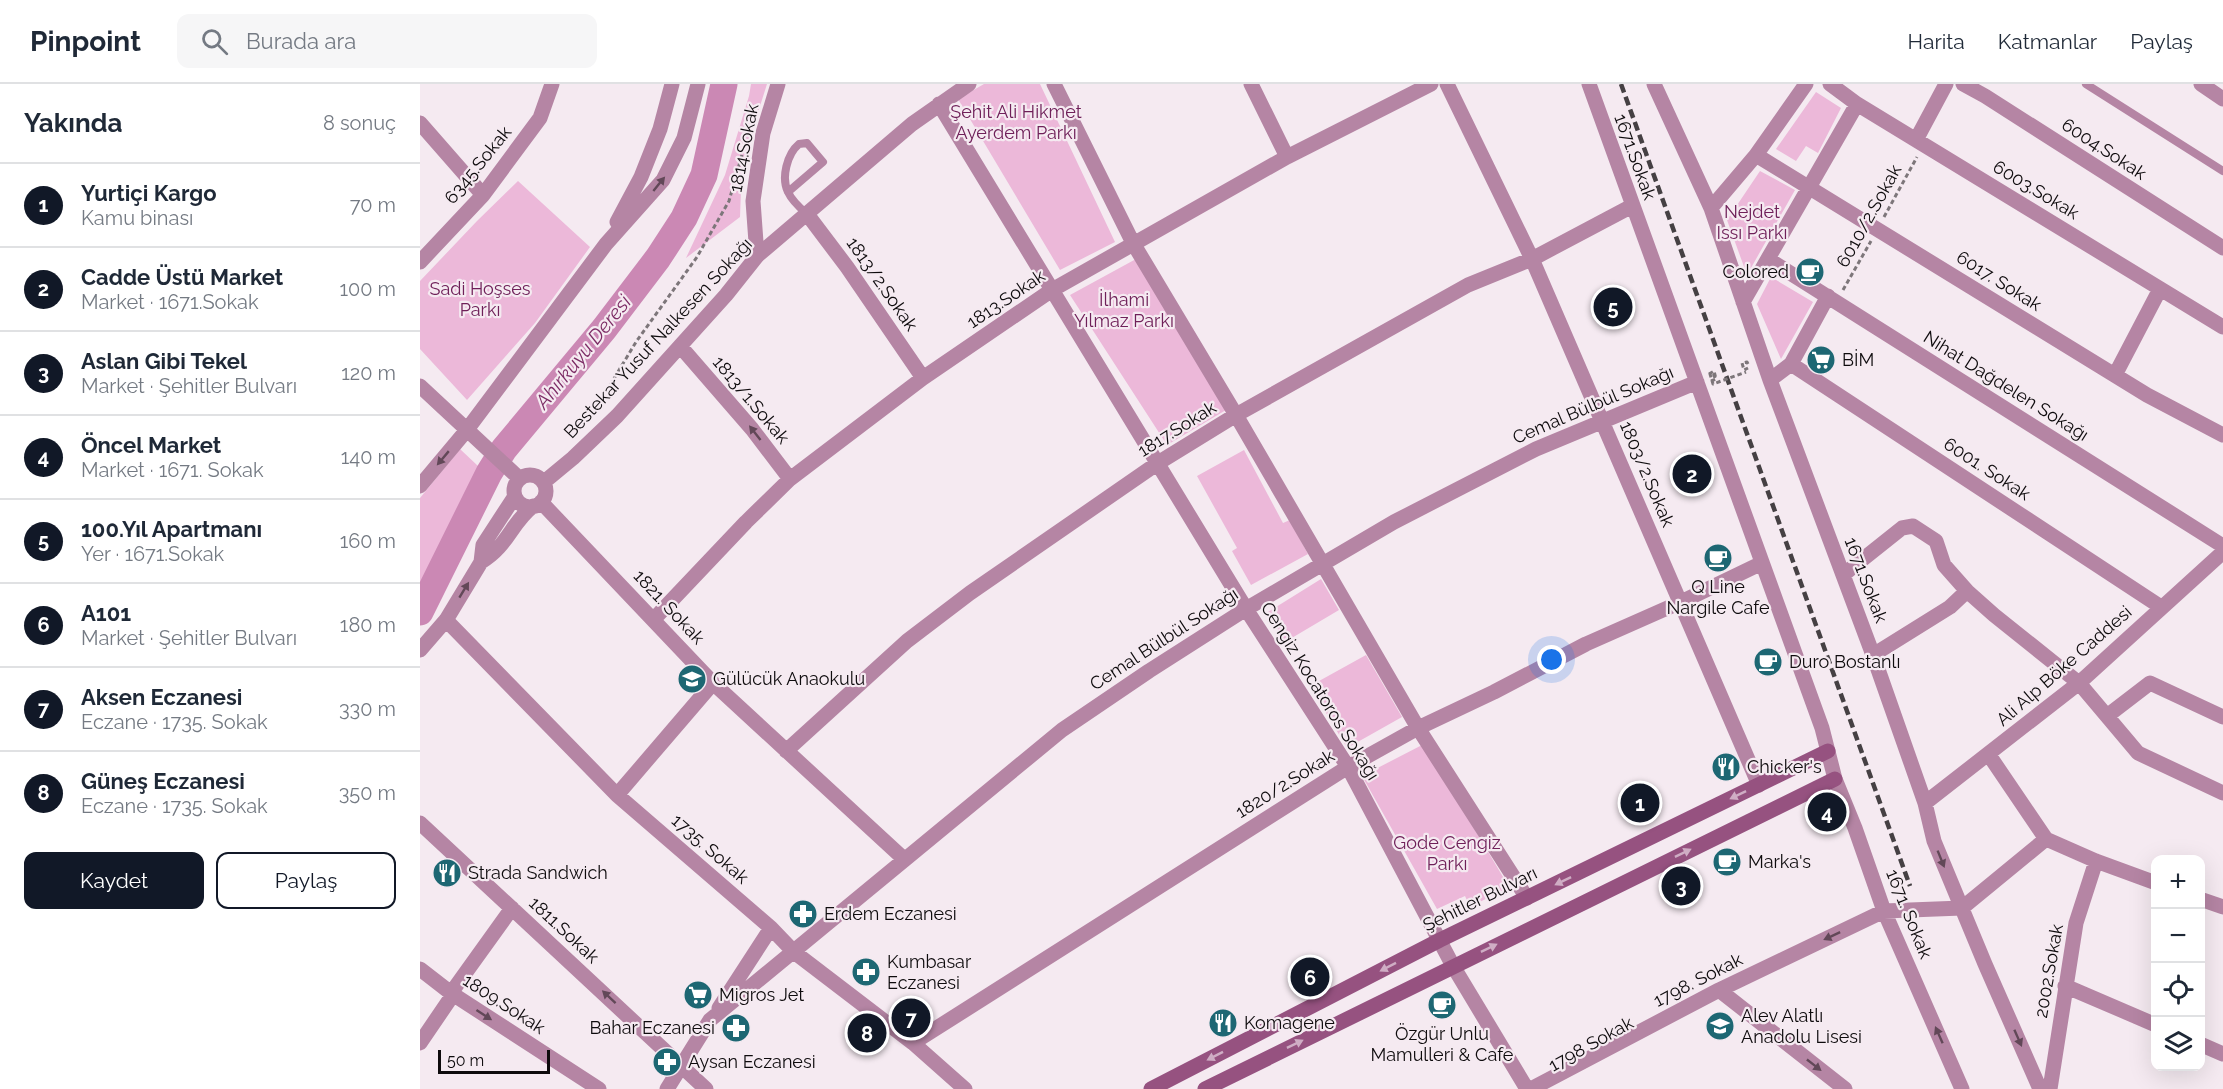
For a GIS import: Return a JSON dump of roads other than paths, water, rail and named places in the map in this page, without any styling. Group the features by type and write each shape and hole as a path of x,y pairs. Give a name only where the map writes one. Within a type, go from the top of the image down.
{"street":[{"name":"6345.Sokak","path":"420,262 483,195 540,118 552,84"},
{"path":"606,243 641,177 660,129 672,84"},
{"path":"420,486 466,431 606,243 663,180 684,138 698,84"},
{"name":"1814.Sokak","path":"757,256 753,201 763,133 777,84"},
{"path":"1054,84 1133,243 1418,728 1527,898"},
{"path":"1251,84 1287,157"},
{"name":"1813.Sokak","path":"654,619 790,479 923,378 1052,290 1133,243 1287,157 1431,84"},
{"name":"1803/2.Sokak","path":"1447,84 1532,259 1759,785"},
{"name":"1671.Sokak","path":"1589,84 1632,206 1705,383 1762,562 1828,751"},
{"name":"1671.Sokak","path":"1654,84 1711,208 1770,380 1873,655 1925,803 1934,841 2040,1089"},
{"name":"6003.Sokak","path":"1830,84 1857,104 2223,327"},
{"path":"1920,142 1946,84"},
{"name":"6004.Sokak","path":"1963,84 2223,248"},
{"path":"2201,84 2223,99"},
{"path":"1711,208 1756,155 1802,86"},
{"name":"Bestekar Yusuf Nalkesen Sokağı","path":"544,482 617,416 726,295 757,256 959,87"},
{"name":"Cengiz Kocatoros Sokağı","path":"939,104 1246,609 1348,767 1453,966 1529,1089"},
{"path":"1743,302 1857,104"},
{"path":"420,123 483,195"},
{"name":"6017. Sokak","path":"1756,155 2147,395 2223,435"},
{"name":"1817.Sokak","path":"786,751 907,641 970,593 1158,463 1236,415 1468,285 1532,259 1632,206"},
{"name":"1813/2.Sokak","path":"807,214 848,267 923,378"},
{"name":"Nihat Dağdelen Sokağı","path":"1768,259 2223,546"},
{"path":"2115,375 2160,289"},
{"path":"1770,380 1791,364 1832,299"},
{"name":"1813/1.Sokak","path":"680,346 752,429 790,479"},
{"name":"6001. Sokak","path":"1791,364 2161,607"},
{"name":"Cemal Bülbül Sokağı","path":"711,1020 1062,730 1149,670 1321,563 1394,522 1536,449 1602,420 1705,383"},
{"path":"420,386 520,479"},
{"path":"420,650 446,620 481,562 483,545 515,496 515,487 520,479 523,476 532,475 544,482 546,493 537,504 522,515 510,536 495,554 481,562"},
{"path":"515,496 521,503 537,504"},
{"name":"1821. Sokak","path":"537,504 654,619 713,683 904,859"},
{"path":"1843,575 1902,528 1912,526 1936,541 1944,565 1967,591 2079,683 2138,753 2223,793"},
{"name":"Ali Alp Böke Caddesi","path":"1925,803 2079,683 2223,552"},
{"name":"1820/2.Sokak","path":"913,1043 1348,767 1418,728 1586,644 1681,602 1762,562"},
{"path":"1873,655 1950,608 1967,591"},
{"name":"1735. Sokak","path":"446,620 617,795 771,928 794,952 913,1043 965,1089"},
{"path":"617,795 713,683"},
{"path":"2107,716 2150,683 2223,717"},
{"name":"1671. Sokak","path":"1828,751 1835,779 1884,911 1962,1089"},
{"name":"Şehitler Bulvarı","path":"1151,1089 1440,940 1828,751"},
{"path":"1989,755 2046,839 2151,881"},
{"path":"1205,1089 1835,779"},
{"name":"1811.Sokak","path":"420,823 683,1065 706,1089"},
{"path":"1884,911 1962,908 2046,839"},
{"name":"2002.Sokak","path":"2050,1089 2076,923 2096,861"},
{"path":"2205,901 2223,908"},
{"path":"420,1043 450,999 451,993 512,908"},
{"name":"1798. Sokak","path":"1529,1089 1719,990 1884,911"},
{"name":"Cemal Bülbül Sokağı","path":"667,1089 771,928"},
{"name":"1809.Sokak","path":"420,969 451,993 599,1089"},
{"path":"2065,986 2151,1023"},
{"path":"1719,990 1845,1089"},
{"name":"1798 Sokak","path":"1540,1089 1551,1088 1713,999 1719,990"},
{"path":"2205,1046 2223,1054"}],"lane":[{"path":"2086,84 2223,171"},
{"path":"788,192 823,162 807,143 799,144 790,154 786,169 788,192 807,214"}],"waterway":[{"name":"Ahırkuyu Deresi","path":"420,612 489,473 504,449 604,329 658,258 684,218 704,175 724,84"}],"railway":[{"path":"1621,84 1910,886"}],"place":[{"name":"Colored","path":"1810,272"},
{"name":"100.Yıl Apartmanı","path":"1613,307"},
{"name":"BİM","path":"1821,360"},
{"name":"Cadde Üstü Market","path":"1692,474"},
{"name":"Q Line Nargile Cafe","path":"1718,558"},
{"name":"Duro Bostanlı","path":"1768,662"},
{"name":"Gülücük Anaokulu","path":"692,679"},
{"name":"Chicker's","path":"1726,767"},
{"name":"Yurtiçi Kargo","path":"1640,803"},
{"name":"Öncel Market","path":"1827,812"},
{"name":"Marka's","path":"1727,862"},
{"name":"Strada Sandwich","path":"447,873"},
{"name":"Aslan Gibi Tekel","path":"1681,886"},
{"name":"Erdem Eczanesi","path":"803,914"},
{"name":"Kumbasar Eczanesi","path":"866,972"},
{"name":"A101","path":"1310,977"},
{"name":"Migros Jet","path":"698,995"},
{"name":"Özgür Unlu Mamulleri & Cafe","path":"1442,1005"},
{"name":"Aksen Eczanesi","path":"911,1018"},
{"name":"Komagene","path":"1223,1023"},
{"name":"Alev Alatlı Anadolu Lisesi","path":"1720,1026"},
{"name":"Bahar Eczanesi","path":"736,1028"},
{"name":"Güneş Eczanesi","path":"867,1033"},
{"name":"Aysan Eczanesi","path":"667,1062"}],"park label":[{"name":"Şehit Ali Hikmet Ayerdem Parkı","path":"1016,122"},
{"name":"Nejdet Issı Parkı","path":"1752,222"},
{"name":"Sadi Hoşses Parkı","path":"480,299"},
{"name":"İlhami Yılmaz Parkı","path":"1124,310"},
{"name":"Gode Cengiz Parkı","path":"1447,853"}]}
